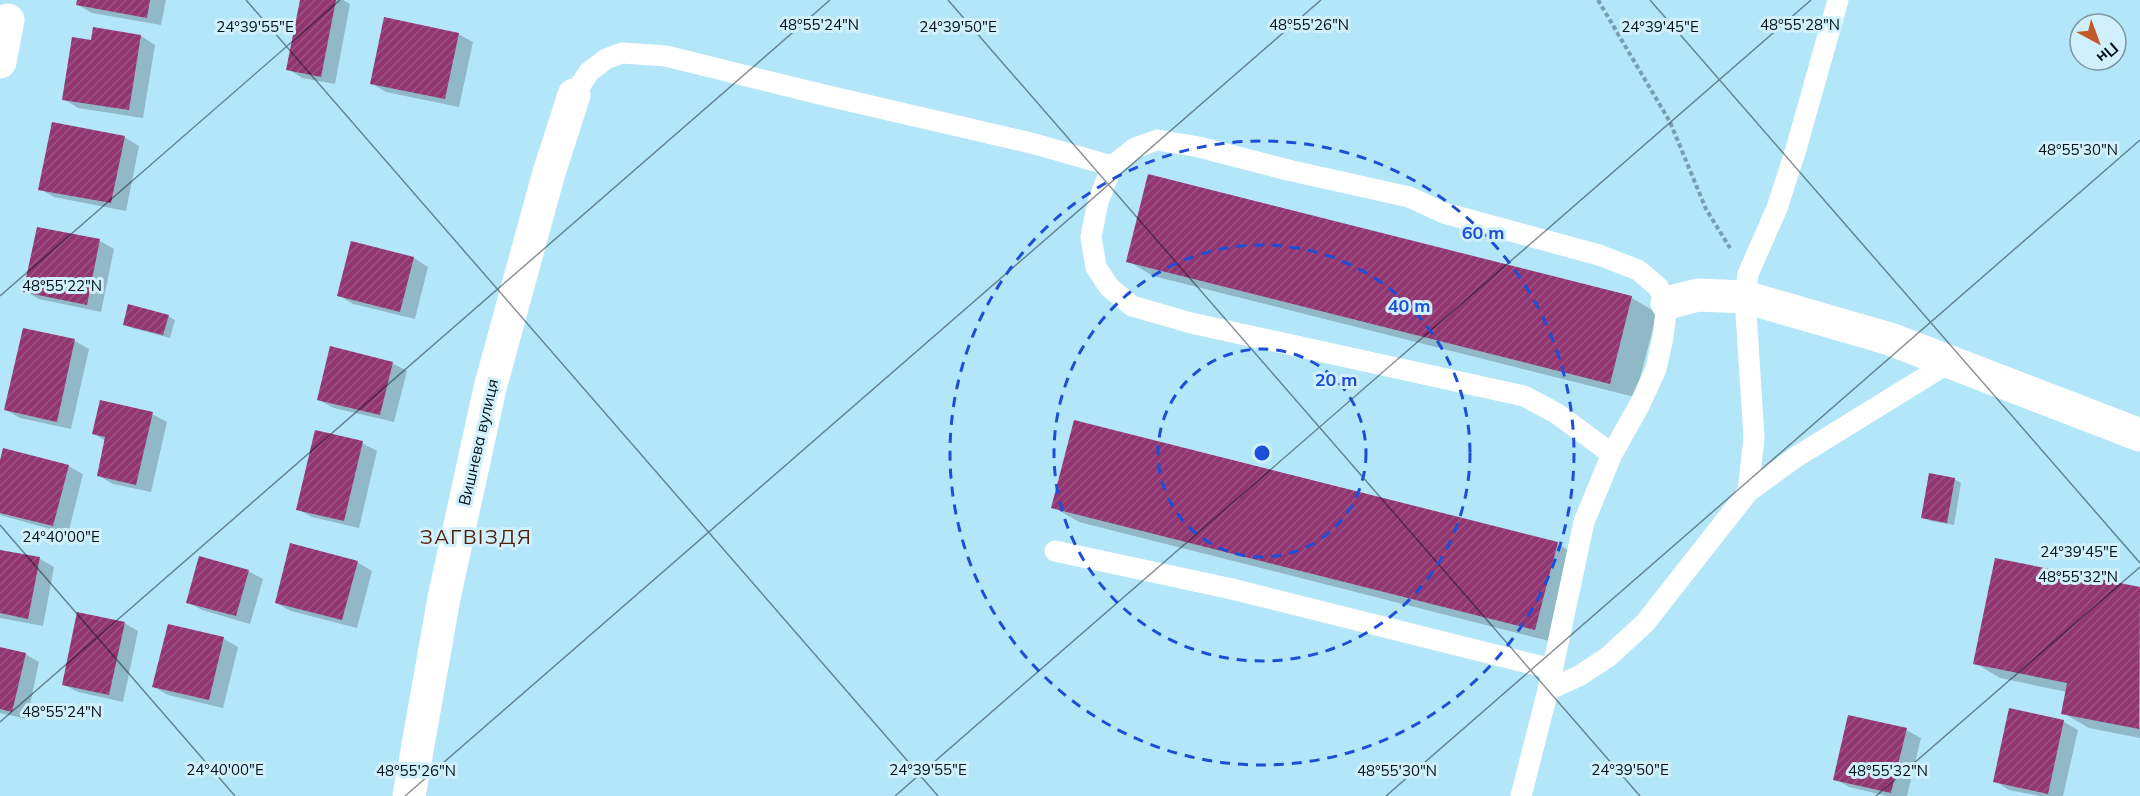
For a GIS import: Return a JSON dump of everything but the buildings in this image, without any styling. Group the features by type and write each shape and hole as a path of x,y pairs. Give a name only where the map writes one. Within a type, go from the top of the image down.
{"street":[{"path":"0,62 8,20"},
{"name":"Вишнева вулиця","path":"409,796 444,598 490,388 548,176 574,95"},
{"path":"1667,303 1746,285 2140,435"}],"lane":[{"path":"1748,492 1754,438 1746,285 1777,208 1838,0"},
{"path":"574,95 589,72 606,59 622,53 666,56 1035,144 1112,166"},
{"path":"1521,796 1548,690 1584,522 1612,454 1640,404 1656,369 1667,303 1658,287 1638,270 1599,255 1444,213 1409,197 1199,147 1157,141 1135,148 1112,166 1098,202 1091,237 1096,267 1109,288 1132,306 1191,323 1524,396 1556,413 1612,454"},
{"path":"1548,690 1578,676 1608,657 1645,623 1748,492 1796,458 1950,362"},
{"path":"1054,551 1232,589 1552,669"}],"path":[{"path":"1598,0 1670,122 1706,209 1746,285"}],"district":[{"name":"ЗАГВІЗДЯ","path":"476,536"}]}
